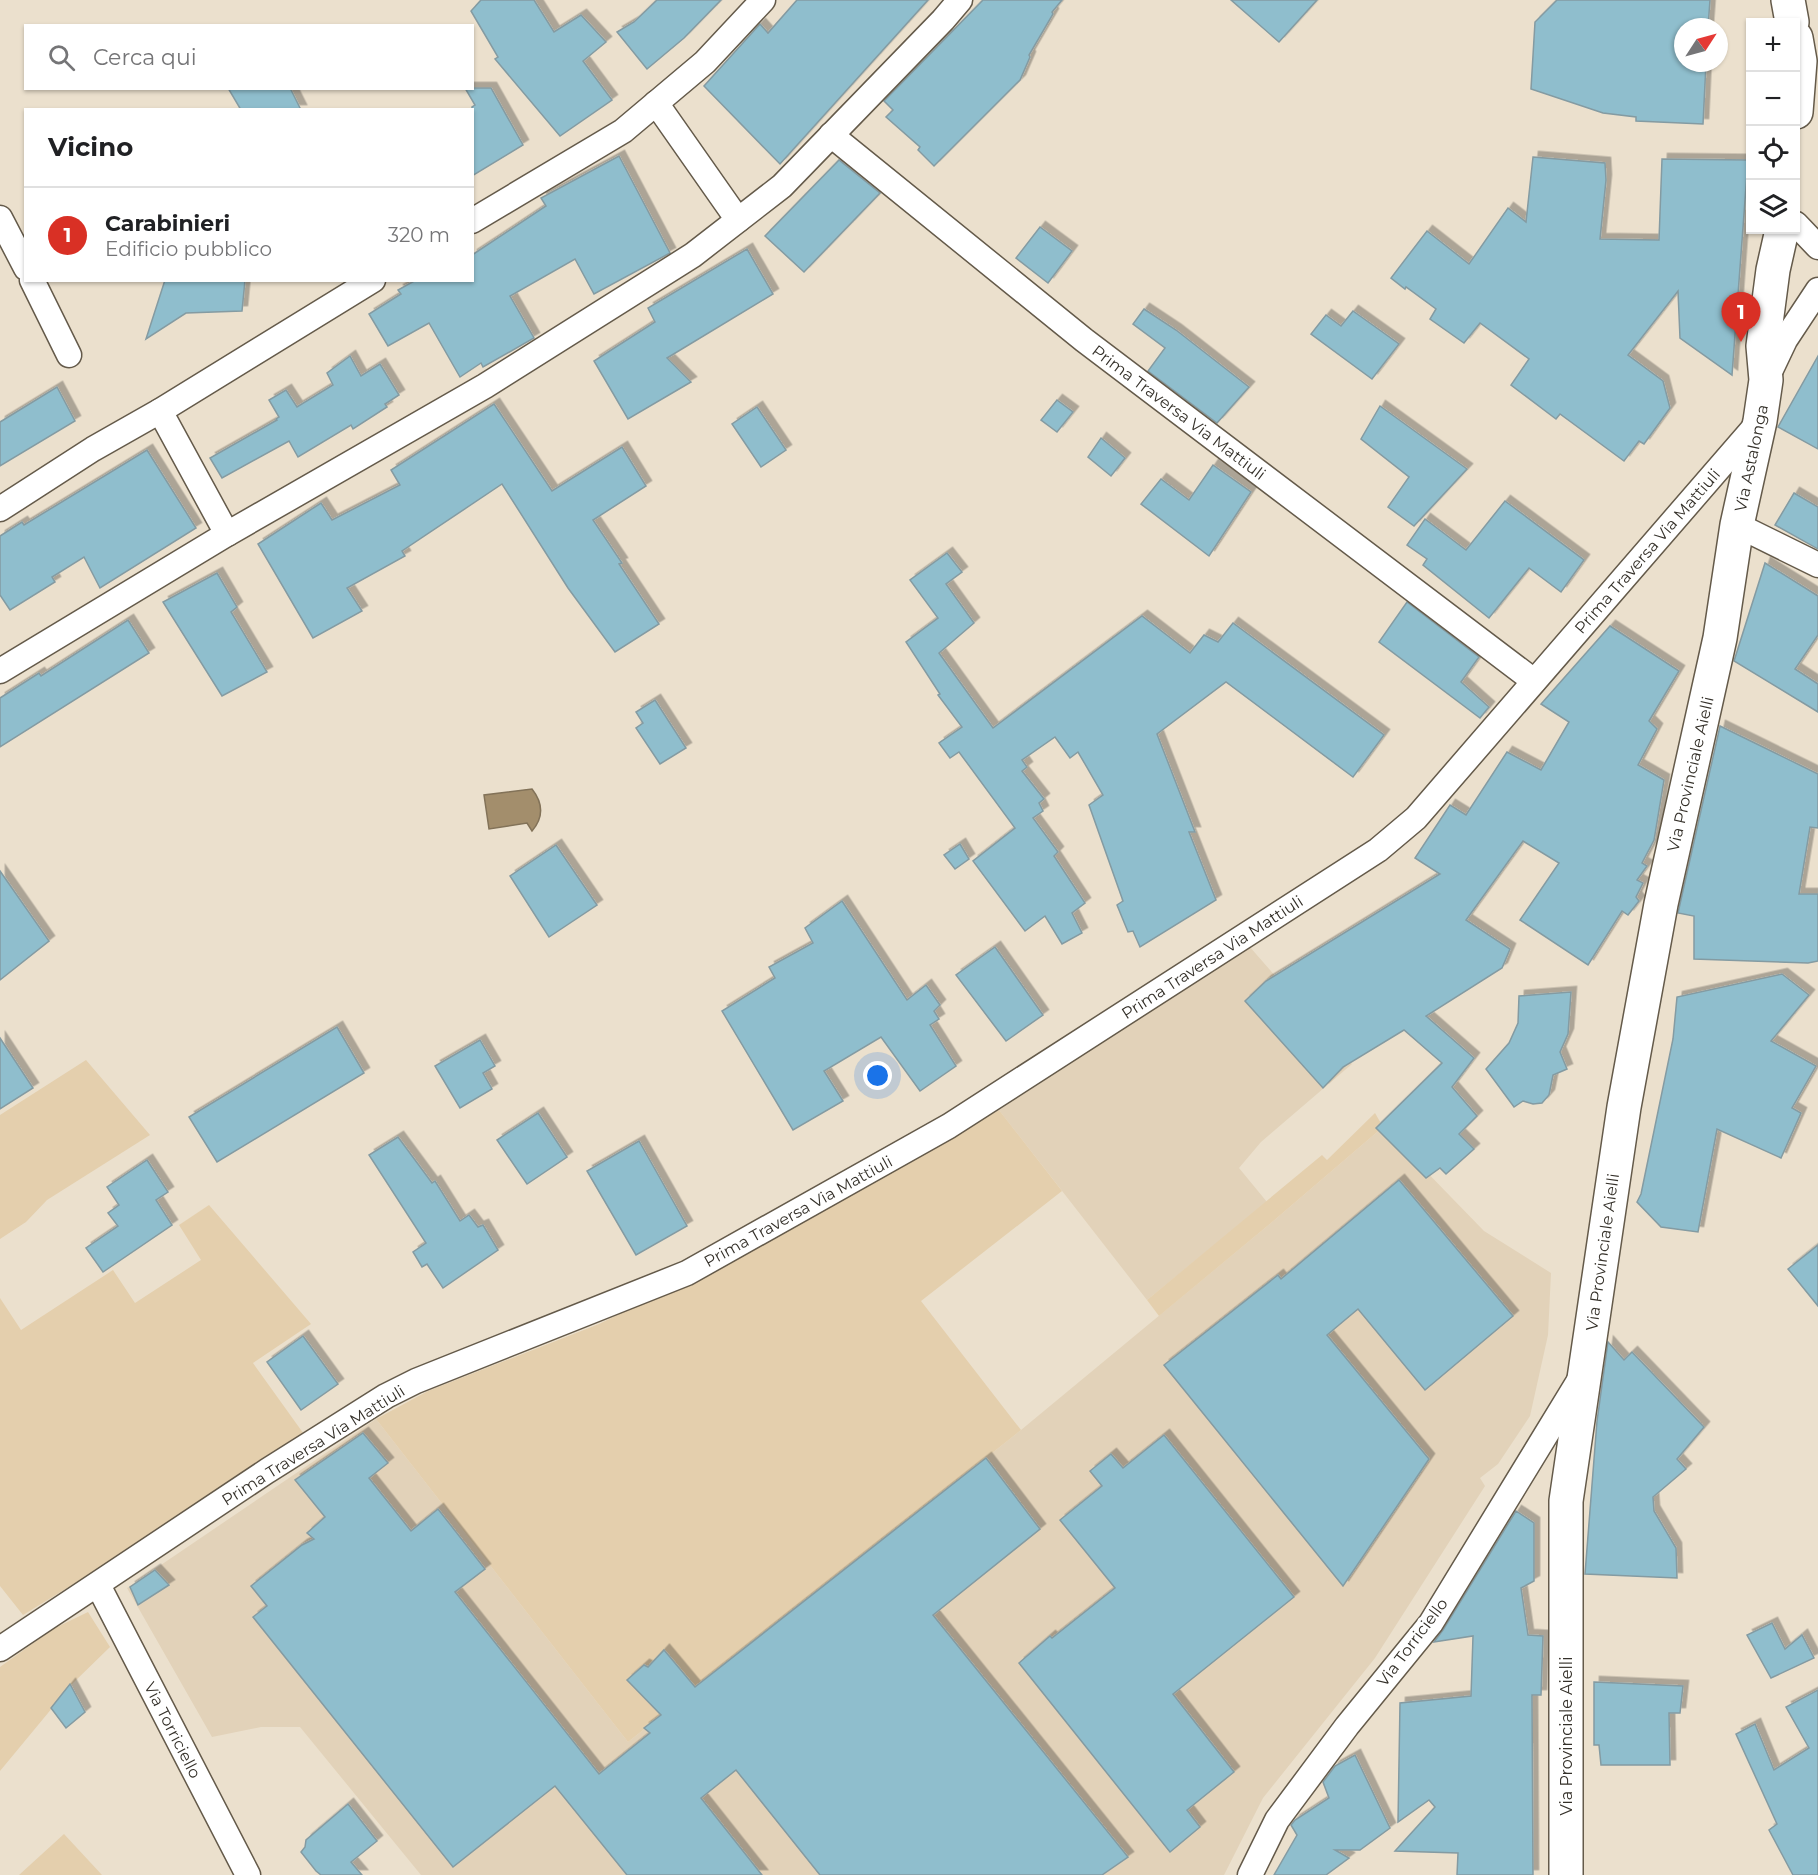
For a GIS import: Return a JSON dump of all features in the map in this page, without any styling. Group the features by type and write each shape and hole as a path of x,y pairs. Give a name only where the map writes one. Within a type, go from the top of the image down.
{"street":[{"path":"474,220 623,131 705,62 763,0"},
{"path":"0,671 227,534 485,386 693,255 782,186 960,0"},
{"path":"1788,0 1791,18"},
{"path":"656,103 738,220"},
{"name":"Prima Traversa Via Mattiuli","path":"831,135 1084,340 1534,681"},
{"path":"0,218 24,264"},
{"path":"1800,228 1818,247"},
{"path":"1766,380 1763,345 1773,270 1781,234"},
{"path":"33,282 69,355"},
{"path":"0,509 93,449 160,411 370,282"},
{"name":"Via Astalonga","path":"1720,638 1737,525 1760,421 1766,380 1785,340 1818,290"},
{"path":"160,411 227,534"},
{"name":"Prima Traversa Via Mattiuli","path":"0,1649 267,1471 387,1396 416,1381 687,1273 949,1126 1378,850 1416,818 1760,421"},
{"path":"1737,525 1818,565"},
{"name":"Via Provinciale Aielli","path":"1566,1875 1566,1501 1624,1107 1659,915 1720,638"},
{"name":"Via Torriciello","path":"1250,1875 1277,1820 1347,1726 1431,1623 1585,1372"},
{"name":"Via Torriciello","path":"98,1585 248,1875"}],"shaded area":[{"path":"532,789 541,810 539,820 532,831 527,823 489,829 484,795"},
{"path":"1249,946 1352,1064 1261,1142 1239,1168 1267,1202 1147,1300 999,1110"},
{"path":"86,1060 150,1135 47,1200 26,1222 0,1239 0,1115"},
{"path":"999,1110 1062,1191 921,1301 1021,1430 628,1742 376,1419 428,1391 599,1324 769,1241"},
{"path":"1375,1113 1383,1127 1159,1316 1147,1300 1322,1155 1327,1160"},
{"path":"1383,1127 1484,1231 1551,1273 1548,1335 1530,1416 1498,1464 1480,1478 1485,1486 1375,1658 1263,1798 1224,1875 421,1875 300,1727 261,1727 212,1737 127,1588 376,1419 628,1742 1021,1430"},
{"path":"209,1205 311,1324 253,1363 306,1437 23,1615 0,1586 0,1298 21,1330 113,1270 135,1303 201,1260 179,1225"},
{"path":"88,1612 110,1647 72,1684 0,1771 0,1667 53,1629"},
{"path":"64,1834 102,1875 19,1875"}],"building":[{"path":"481,0 534,0 554,32 581,15 606,42 583,61 612,100 560,136 495,59 498,57 471,11"},
{"path":"657,0 721,0 684,38 647,69 617,32 634,22"},
{"path":"797,0 928,0 780,164 704,86 760,24 768,33"},
{"path":"983,0 1062,0 1052,12 1053,14 1029,55 1020,80 934,166 918,150 920,147 886,117 893,110 884,101"},
{"path":"1231,0 1317,0 1279,42"},
{"path":"1557,0 1710,0 1709,18 1674,18 1674,72 1706,72 1703,124 1636,121 1636,117 1603,113 1531,89 1535,22"},
{"path":"491,88 523,145 474,175 474,108 472,107 475,105 466,90"},
{"path":"229,90 291,90 300,108 240,108"},
{"path":"619,156 670,253 594,294 575,259 510,296 534,338 483,367 481,363 460,377 429,323 388,346 369,314 401,294 398,290 412,282 474,282 474,254 546,206 541,198"},
{"path":"1533,157 1605,163 1606,180 1600,239 1659,240 1662,159 1746,160 1732,375 1680,338 1678,291 1628,355 1663,381 1670,408 1644,444 1639,441 1624,461 1560,414 1556,419 1511,385 1529,359 1480,323 1464,343 1430,319 1436,309 1391,278 1427,231 1469,264 1508,208 1526,222"},
{"path":"839,160 880,193 804,272 765,236"},
{"path":"1040,227 1072,251 1048,283 1016,258"},
{"path":"747,249 773,294 667,358 691,382 628,419 594,361 655,322 648,308"},
{"path":"164,282 245,282 242,311 186,313 146,339"},
{"path":"1144,309 1176,330 1249,387 1217,423 1148,371 1165,348 1133,324"},
{"path":"1353,311 1399,344 1372,379 1311,334 1326,315 1341,326"},
{"path":"350,356 361,376 380,364 399,395 385,404 387,407 353,429 351,425 298,457 289,441 222,478 210,458 277,420 279,417 269,400 286,390 297,407 333,385 327,373"},
{"path":"1818,356 1818,449 1778,427"},
{"path":"57,387 75,421 0,466 0,422"},
{"path":"1057,400 1073,412 1057,432 1041,420"},
{"path":"494,404 552,491 622,447 646,486 593,520 659,624 615,652 568,588 502,484 402,551 405,556 347,588 362,611 313,638 258,544 321,503 332,520 400,485 391,470"},
{"path":"1380,406 1467,469 1414,526 1388,507 1409,477 1361,439"},
{"path":"757,407 786,450 761,467 732,424"},
{"path":"1101,438 1125,458 1111,476 1088,457"},
{"path":"147,450 196,528 100,588 84,557 52,577 55,582 10,610 0,595 0,536 22,522 24,525"},
{"path":"1213,465 1251,492 1209,556 1141,504 1161,479 1189,500"},
{"path":"1794,493 1818,507 1818,549 1775,525"},
{"path":"1505,501 1584,560 1561,592 1529,568 1489,618 1423,565 1427,559 1407,545 1425,519 1466,550"},
{"path":"947,553 962,572 946,584 974,623 939,653 993,728 1142,616 1190,653 1204,635 1218,642 1233,623 1384,735 1353,777 1226,682 1157,734 1195,832 1189,832 1216,900 1140,947 1133,931 1128,932 1117,905 1123,901 1089,805 1103,795 1078,752 1070,758 1055,737 1022,760 1027,767 1022,771 1044,799 1039,803 1043,811 1033,818 1058,852 1054,856 1085,903 1072,913 1082,933 1062,944 1045,916 1025,931 973,861 1015,828 959,752 950,758 939,743 962,727 938,695 940,694 906,642 938,618 910,580"},
{"path":"1765,563 1818,596 1818,635 1795,669 1818,684 1818,712 1734,661"},
{"path":"217,573 237,607 231,612 267,672 222,696 163,602"},
{"path":"1407,602 1479,657 1461,682 1489,707 1480,718 1379,642"},
{"path":"128,620 149,653 0,747 0,698 39,673 41,676"},
{"path":"1610,626 1679,671 1649,721 1657,729 1638,765 1664,780 1654,840 1642,863 1647,866 1637,880 1643,883 1636,897 1639,901 1628,915 1622,911 1588,965 1520,920 1559,863 1523,841 1466,920 1510,949 1502,968 1426,1016 1474,1058 1452,1087 1477,1116 1459,1134 1474,1149 1446,1174 1440,1168 1426,1178 1376,1128 1442,1063 1404,1030 1343,1067 1323,1088 1245,1001 1266,981 1440,874 1415,858 1450,805 1466,815 1507,752 1541,770 1569,722 1541,704"},
{"path":"655,700 686,748 660,764 636,728 643,723 636,712"},
{"path":"1720,726 1818,774 1818,828 1810,827 1799,894 1818,894 1818,961 1808,963 1694,959 1694,916 1678,913"},
{"path":"960,844 969,859 955,869 944,855"},
{"path":"556,845 597,905 549,937 510,876"},
{"path":"0,871 49,941 0,980"},
{"path":"842,901 907,1000 926,985 940,1005 934,1011 939,1019 930,1025 956,1066 920,1091 881,1037 824,1071 843,1101 793,1130 722,1011 775,978 769,967 813,943 805,928"},
{"path":"995,947 1043,1015 1006,1041 956,975"},
{"path":"1782,974 1809,995 1771,1041 1816,1066 1792,1108 1801,1113 1781,1158 1717,1129 1698,1232 1661,1227 1637,1202 1641,1194 1673,1039 1677,997"},
{"path":"1571,992 1568,1034 1560,1052 1567,1069 1553,1075 1549,1095 1542,1103 1533,1104 1523,1101 1514,1107 1486,1069 1509,1043 1518,1023 1519,996"},
{"path":"337,1027 364,1073 217,1162 189,1117"},
{"path":"0,1038 33,1088 0,1109"},
{"path":"480,1040 495,1066 483,1073 492,1089 460,1108 435,1066"},
{"path":"538,1113 567,1157 527,1184 497,1140"},
{"path":"398,1137 432,1183 435,1181 460,1221 469,1215 478,1227 483,1225 498,1250 443,1288 427,1264 422,1267 413,1252 426,1243 369,1155"},
{"path":"639,1141 687,1226 636,1255 587,1171"},
{"path":"147,1160 168,1192 156,1200 172,1225 103,1272 86,1248 118,1226 108,1213 119,1205 107,1187"},
{"path":"1399,1180 1513,1316 1425,1390 1358,1309 1327,1335 1429,1459 1343,1586 1164,1365 1278,1275 1281,1279"},
{"path":"1818,1245 1818,1306 1788,1269"},
{"path":"303,1336 338,1384 301,1410 267,1362"},
{"path":"1608,1342 1624,1360 1632,1352 1704,1427 1677,1459 1686,1469 1653,1497 1654,1511 1676,1548 1677,1578 1585,1574 1597,1421"},
{"path":"363,1433 388,1463 369,1478 411,1531 438,1509 485,1569 455,1592 599,1774 650,1733 644,1728 661,1715 627,1680 644,1665 648,1667 664,1650 695,1687 986,1458 1040,1529 933,1615 1128,1857 1102,1875 820,1875 736,1770 701,1798 762,1875 627,1875 555,1786 453,1867 253,1617 267,1606 251,1586 302,1545 314,1539 307,1533 325,1517 295,1480"},
{"path":"1164,1435 1294,1597 1173,1694 1234,1772 1187,1810 1200,1827 1170,1852 1019,1663 1050,1636 1052,1638 1115,1588 1060,1520 1102,1486 1090,1471 1111,1454 1123,1468"},
{"path":"1516,1511 1534,1523 1534,1581 1521,1588 1528,1635 1543,1636 1541,1695 1532,1695 1533,1875 1457,1875 1458,1853 1395,1851 1435,1807 1429,1800 1398,1822 1400,1703 1471,1696 1473,1636 1434,1642"},
{"path":"155,1570 169,1585 138,1605 130,1587"},
{"path":"1772,1623 1785,1649 1802,1635 1814,1658 1771,1678 1747,1635"},
{"path":"1594,1682 1683,1686 1680,1713 1669,1713 1670,1765 1601,1765 1599,1745 1594,1745"},
{"path":"70,1684 85,1712 66,1728 51,1708"},
{"path":"1818,1690 1818,1875 1793,1875 1769,1830 1777,1824 1736,1734 1755,1724 1774,1770 1809,1748 1786,1707"},
{"path":"1355,1755 1390,1828 1360,1850 1335,1850 1349,1858 1326,1875 1274,1875 1297,1835 1291,1825 1329,1798 1323,1782 1335,1766"},
{"path":"348,1804 377,1841 351,1862 362,1875 321,1875 301,1852 306,1840"}],"place":[{"name":"Carabinieri","path":"1741,342"}]}
